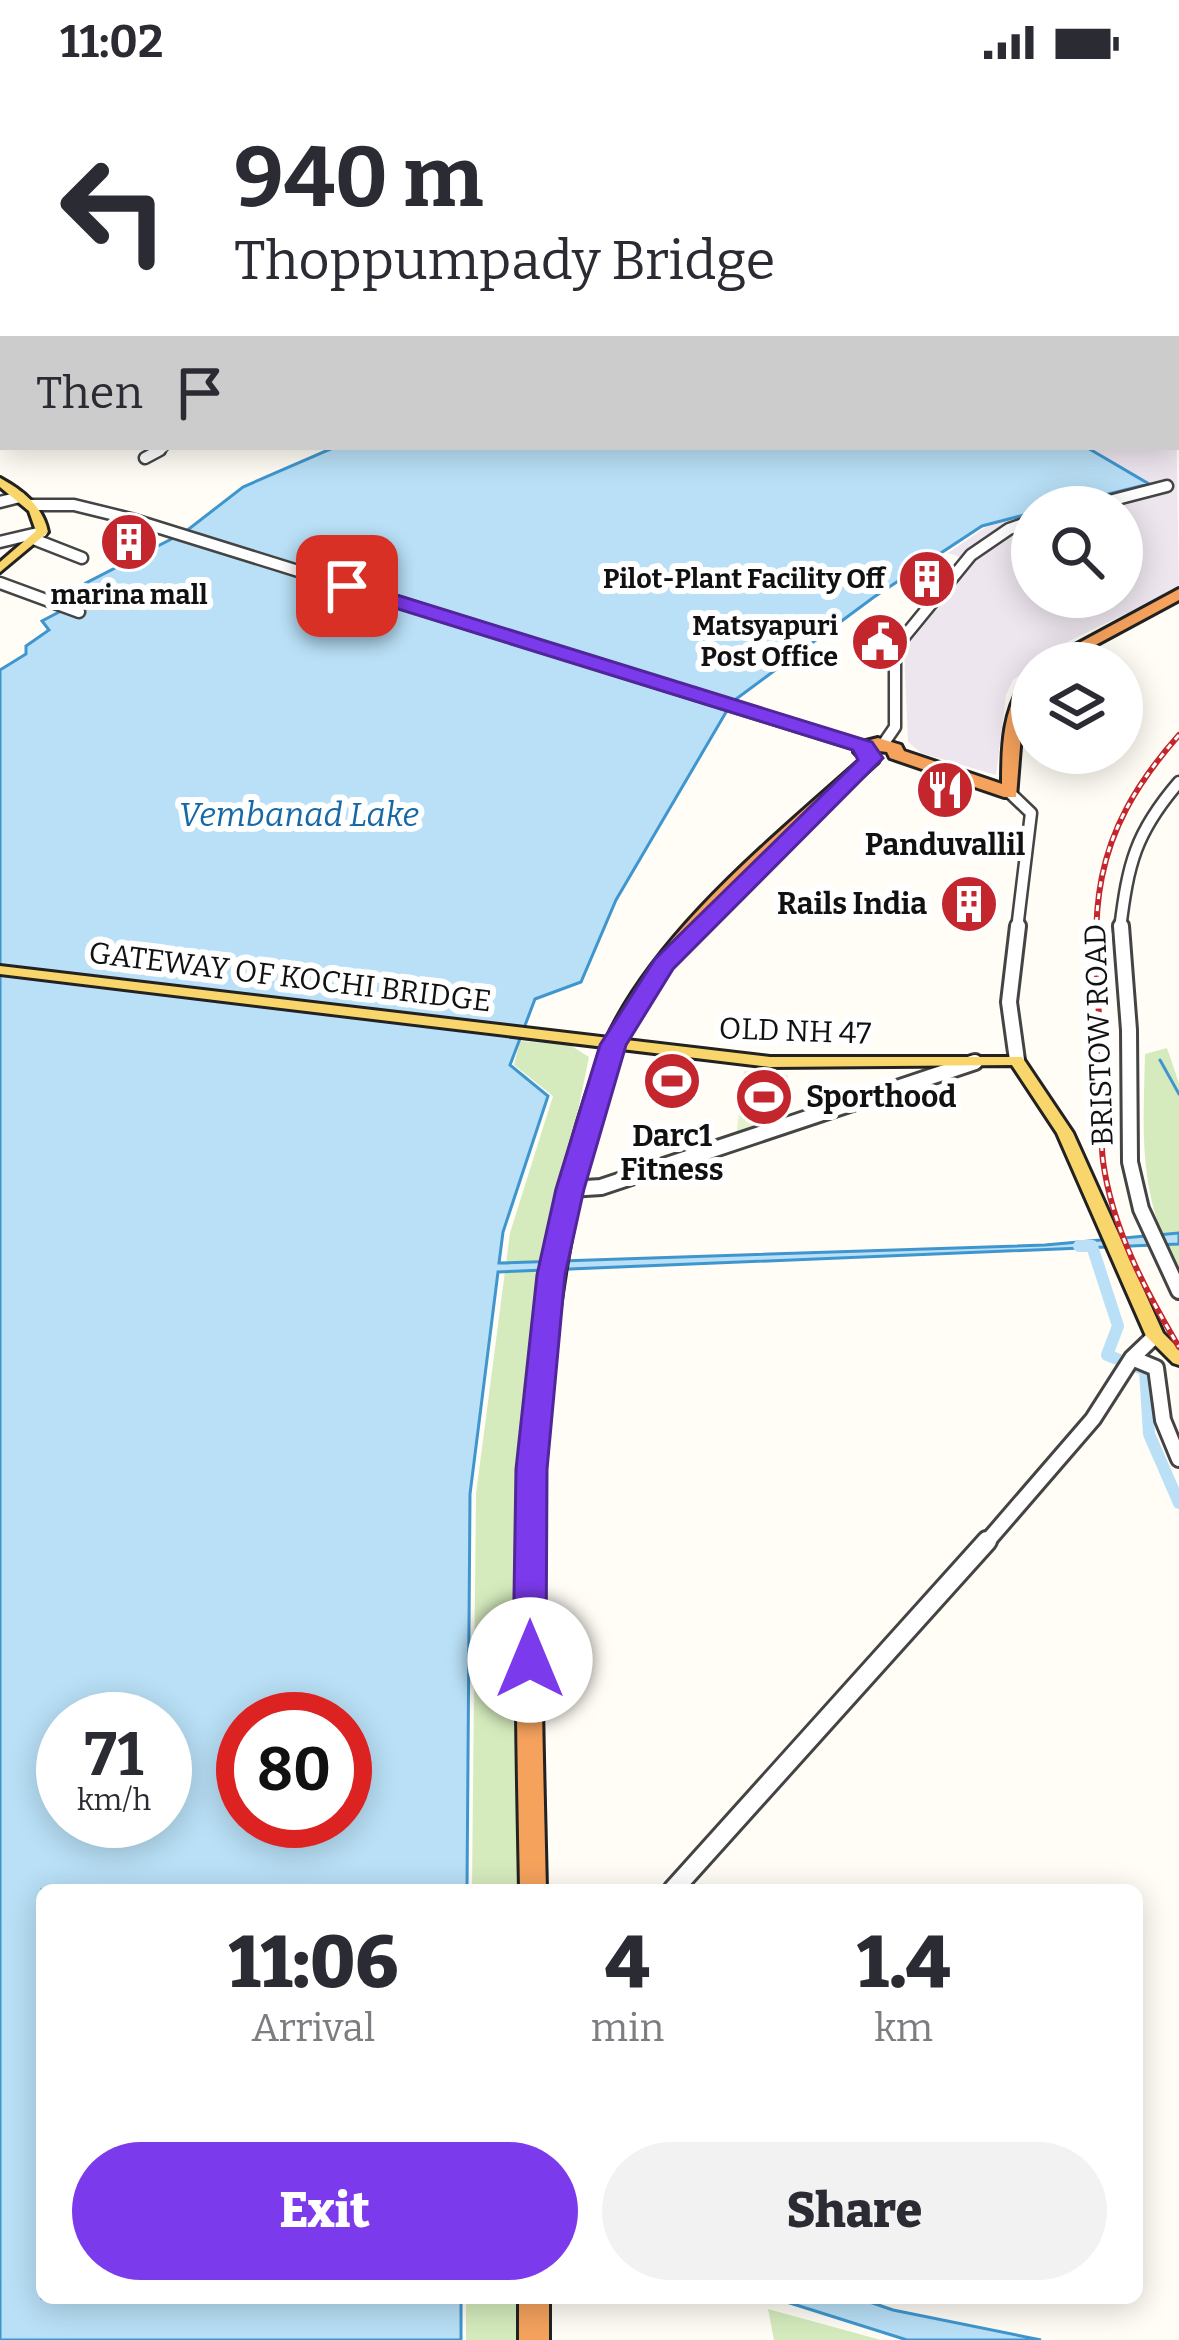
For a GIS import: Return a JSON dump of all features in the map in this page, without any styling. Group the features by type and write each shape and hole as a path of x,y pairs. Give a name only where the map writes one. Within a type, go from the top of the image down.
{"highway":[{"path":"1089,642 1179,594"},
{"path":"533,1884 532,1469 551,1275 570,1189 613,1045 664,964 879,751 1010,793 1011,769"},
{"path":"534,2304 534,2340"}],"main road":[{"path":"0,481 42,519 39,536 0,568"},
{"name":"GATEWAY OF KOCHI BRIDGE","path":"0,970 573,1039"},
{"name":"OLD NH 47","path":"573,1039 770,1061 1017,1060"},
{"path":"1017,1060 1065,1133 1155,1336 1179,1358"}],"street":[{"path":"145,458 160,450"},
{"path":"1143,492 1167,486"},
{"path":"0,502 74,505 131,520 879,751 896,727 895,647 989,537 1011,529"},
{"path":"0,542 39,536 82,558"},
{"path":"0,583 79,613"},
{"name":"BRISTOW ROAD","path":"1179,782 1155,810 1128,864 1120,930 1129,1030 1130,1162 1152,1234 1179,1292"},
{"path":"1010,793 1031,813 1032,821 1031,866 1010,1001 1010,1040 1017,1060"},
{"path":"570,1189 601,1187 975,1062"},
{"path":"678,1884 968,1564 1093,1419 1132,1358 1155,1336"},
{"path":"1132,1358 1156,1368 1170,1382 1163,1420 1179,1459"}],"shaded area":[{"path":"1091,450 1177,450 1179,588 1143,605 1143,486 1147,484"},
{"path":"1011,520 1011,618 1117,618 1067,642 1011,642 1011,684 996,775 921,753 908,742 904,650 970,560 948,553 986,527"}],"green space":[{"path":"520,1041 570,1045 589,1057 536,1314 518,1496 519,1884 472,1884 476,1494 510,1233 553,1096 514,1065"},
{"path":"1167,1048 1179,1083 1179,1272 1156,1217 1144,1140 1145,1054"},
{"name":"Sporthood","path":"744,1071 788,1075 786,1119 736,1137"},
{"path":"466,2304 522,2304 522,2340 466,2340"},
{"path":"768,2309 881,2340 774,2340"}],"water":[{"name":"Vembanad Lake","path":"328,450 1091,450 1149,484 1011,486 1011,518 982,526 874,597 732,702 616,900 581,982 535,999 510,1065 548,1096 503,1232 499,1263 1045,1245 1179,1233 1179,1244 498,1272 470,1494 467,1884 36,1884 36,2304 461,2304 461,2340 0,2340 0,670 26,654 26,646 49,630 42,621 95,593 86,583 185,532 243,487"},
{"path":"793,2304 876,2304 1041,2340 907,2340"}],"waterway":[{"path":"1160,1060 1179,1094"},
{"path":"1079,1246 1092,1246 1118,1326 1107,1355 1145,1370 1149,1434 1179,1503"}],"railway":[{"path":"1179,735 1124,813 1109,850 1096,926 1107,1186 1132,1258 1179,1347"}],"place":[{"name":"marina mall","path":"129,542"},
{"name":"Pilot-Plant Facility Off","path":"927,579"},
{"name":"Matsyapuri Post Office","path":"880,642"},
{"name":"Panduvallil","path":"945,790"},
{"name":"Rails India","path":"969,904"},
{"name":"Darc1 Fitness","path":"672,1081"},
{"name":"Sporthood","path":"764,1097"}],"route":[{"path":"347,586 864,747 864,754 872,758 664,964 613,1045 570,1189 551,1275 532,1469 530,1660"}]}
